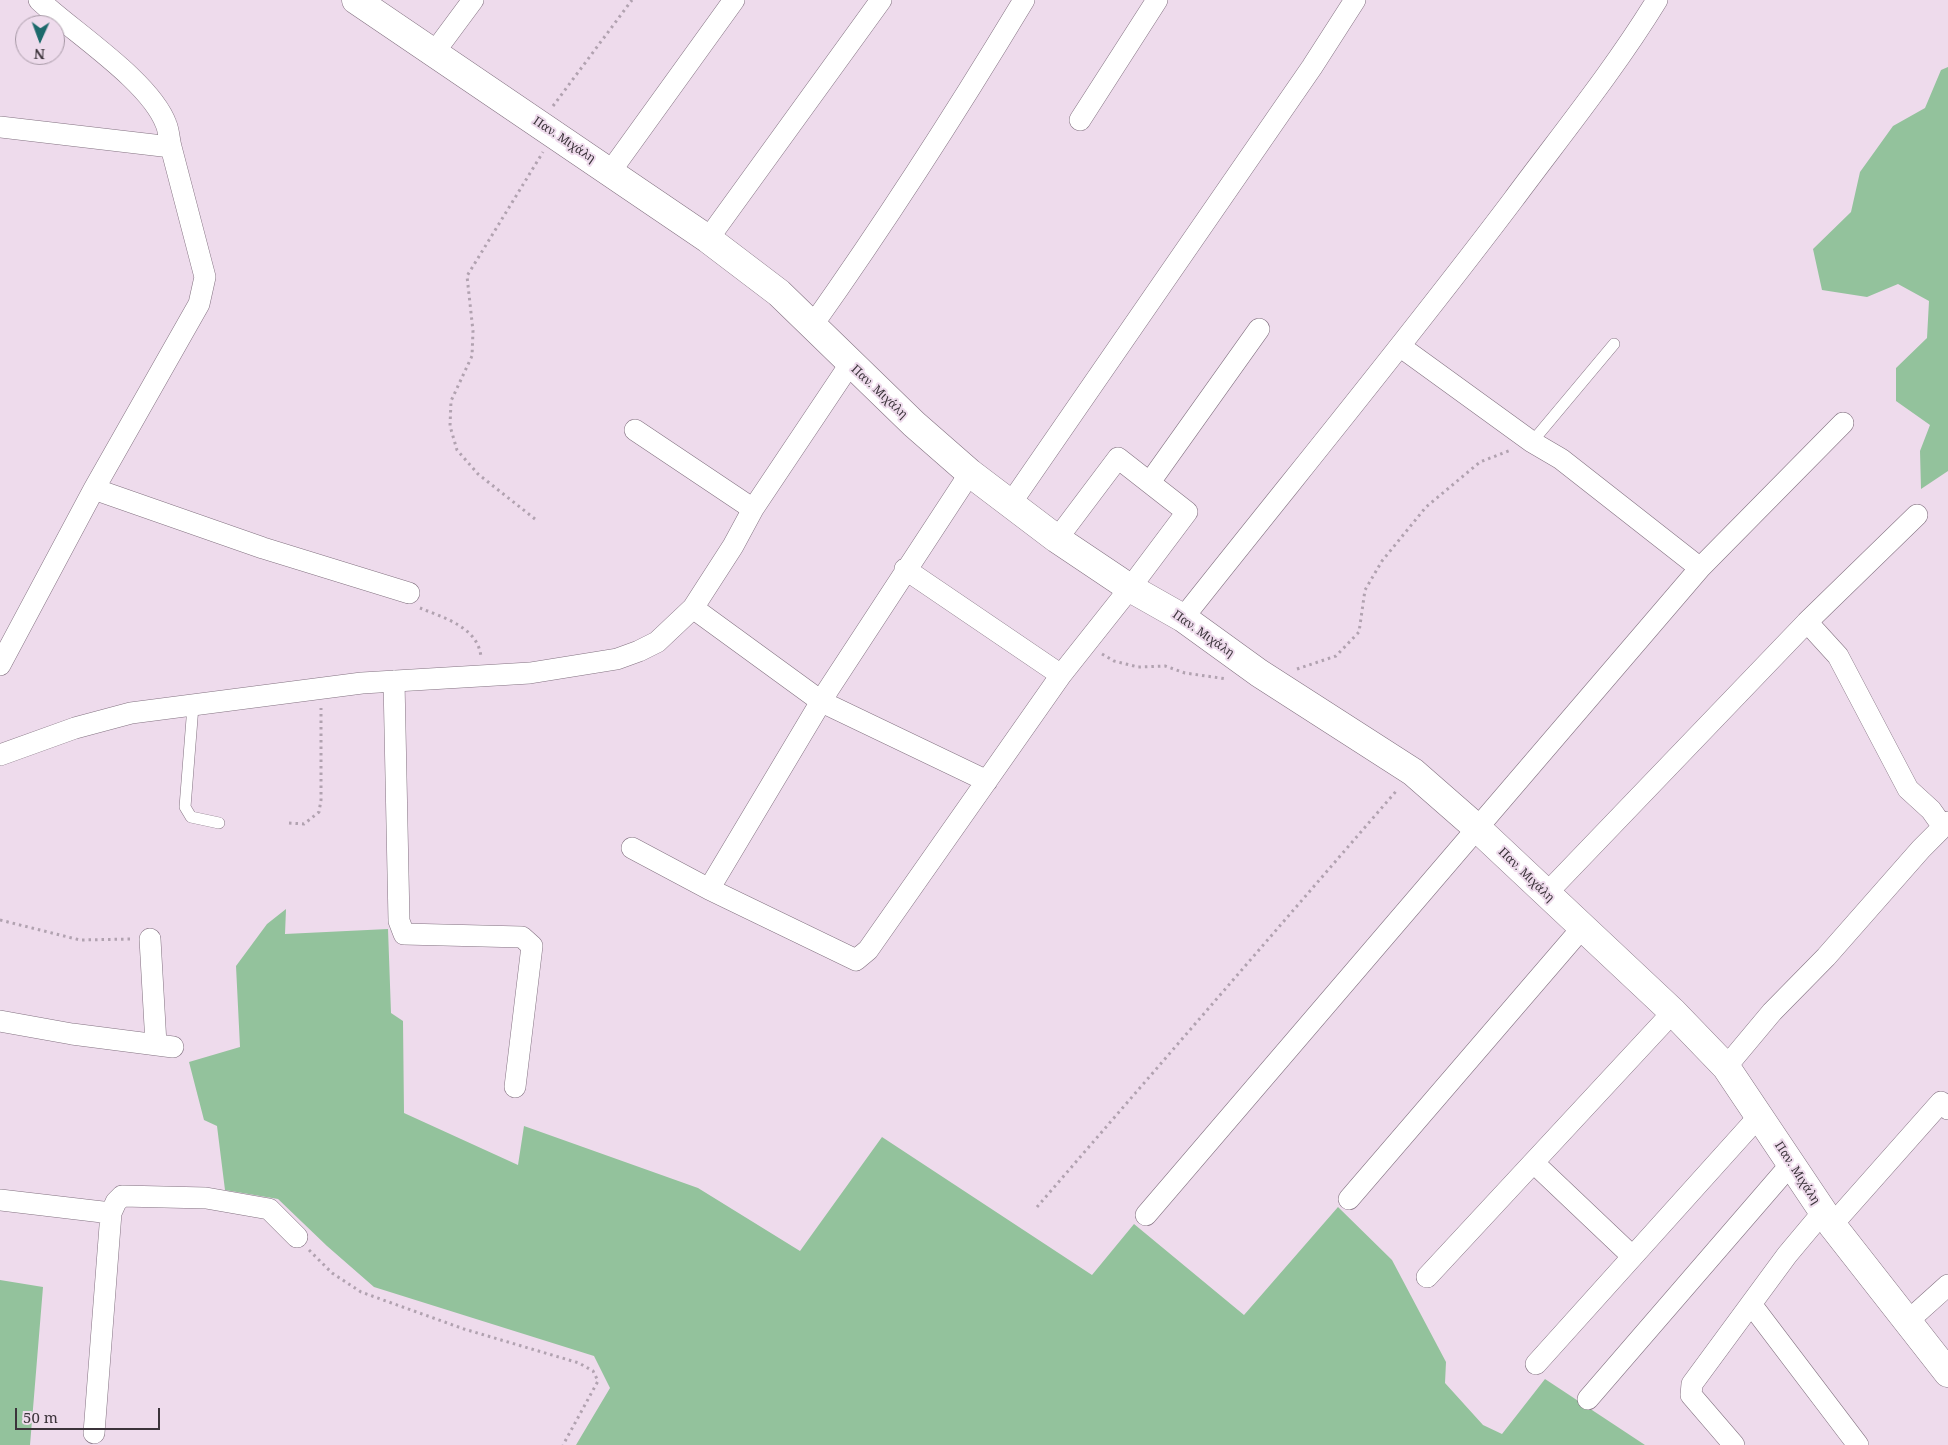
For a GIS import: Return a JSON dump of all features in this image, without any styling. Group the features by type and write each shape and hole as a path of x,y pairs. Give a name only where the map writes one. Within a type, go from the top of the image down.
{"street":[{"path":"0,665 94,489 199,304 205,277 166,124 145,94 122,69 39,0"},
{"name":"Παν. Μιχάλη","path":"356,0 708,239 779,293 850,364 970,473 1057,539 1130,588 1183,618 1259,673 1413,772 1477,828 1673,1012 1726,1066 1827,1218 1948,1373"},
{"path":"433,54 474,0"},
{"path":"610,172 734,0"},
{"path":"708,239 880,0"},
{"path":"812,326 874,238 944,132 1024,0"},
{"path":"1080,120 1157,0"},
{"path":"1011,503 1312,67 1354,0"},
{"path":"1183,618 1332,430 1401,347 1586,103 1632,40 1657,0"},
{"path":"0,127 171,147"},
{"path":"1150,482 1259,329"},
{"path":"1401,347 1532,442 1561,459 1700,568"},
{"path":"0,755 75,728 121,716 322,688 548,670 617,659 657,642 693,608 724,561 753,509 850,364"},
{"path":"1146,1215 1700,568 1843,423"},
{"path":"635,430 753,509"},
{"path":"632,848 709,889 856,960 868,950 1060,675 1130,588 1187,512 1118,458 1057,539"},
{"path":"709,889 905,569 970,473"},
{"path":"94,489 254,545 409,593"},
{"path":"1546,894 1808,622 1917,515"},
{"path":"905,569 1060,675"},
{"path":"693,608 822,702 987,781"},
{"path":"1726,1066 1772,1012 1826,957 1946,824 1908,789 1838,656 1808,622"},
{"path":"394,681 399,921 404,934 522,937 532,946 515,1086"},
{"path":"1349,1199 1582,928"},
{"path":"0,1021 72,1034 164,1046 150,939"},
{"path":"1426,1277 1673,1012"},
{"path":"1734,1445 1691,1395 1692,1384 1787,1255 1946,1101"},
{"path":"1536,1364 1760,1115"},
{"path":"1534,1163 1632,1256"},
{"path":"1588,1399 1791,1164"},
{"path":"94,1434 111,1213 116,1202 122,1196 206,1198 269,1209 297,1237"},
{"path":"0,1200 111,1213"},
{"path":"1908,1322 1948,1285"},
{"path":"1751,1304 1858,1445"}],"lane":[{"path":"1532,442 1614,344"},
{"path":"193,706 185,807 191,817 219,822"}],"path":[{"path":"535,519 478,474 457,450 450,426 451,401 472,356 474,331 467,276 547,129 632,0"},
{"path":"1086,644 1114,661 1138,667 1164,666 1225,679 1259,673 1291,672 1336,656 1359,632 1365,590 1382,561 1426,507 1480,462 1532,442"},
{"path":"409,593 417,606 452,622 473,635 480,649 482,665 478,677"},
{"path":"289,823 304,824 319,812 321,800 322,688"},
{"path":"1037,1207 1413,772"},
{"path":"0,920 80,940 150,939"},
{"path":"297,1237 332,1273 361,1292 464,1329 579,1363 593,1371 598,1381 563,1445"}],"green space":[{"path":"1948,67 1948,471 1921,489 1920,451 1930,425 1896,401 1896,368 1927,338 1929,301 1898,284 1867,297 1822,290 1813,249 1851,212 1860,172 1893,126 1925,108 1941,70"},
{"path":"286,909 285,934 388,929 391,1013 403,1021 404,1113 518,1165 524,1126 698,1188 800,1251 882,1137 1092,1275 1134,1224 1244,1315 1338,1207 1392,1260 1446,1362 1445,1383 1483,1425 1502,1434 1545,1379 1645,1445 576,1445 610,1388 594,1356 374,1287 327,1246 278,1199 225,1190 217,1126 204,1120 189,1062 240,1047 236,966 267,924"},
{"path":"0,1280 43,1287 30,1445 0,1445"}]}
